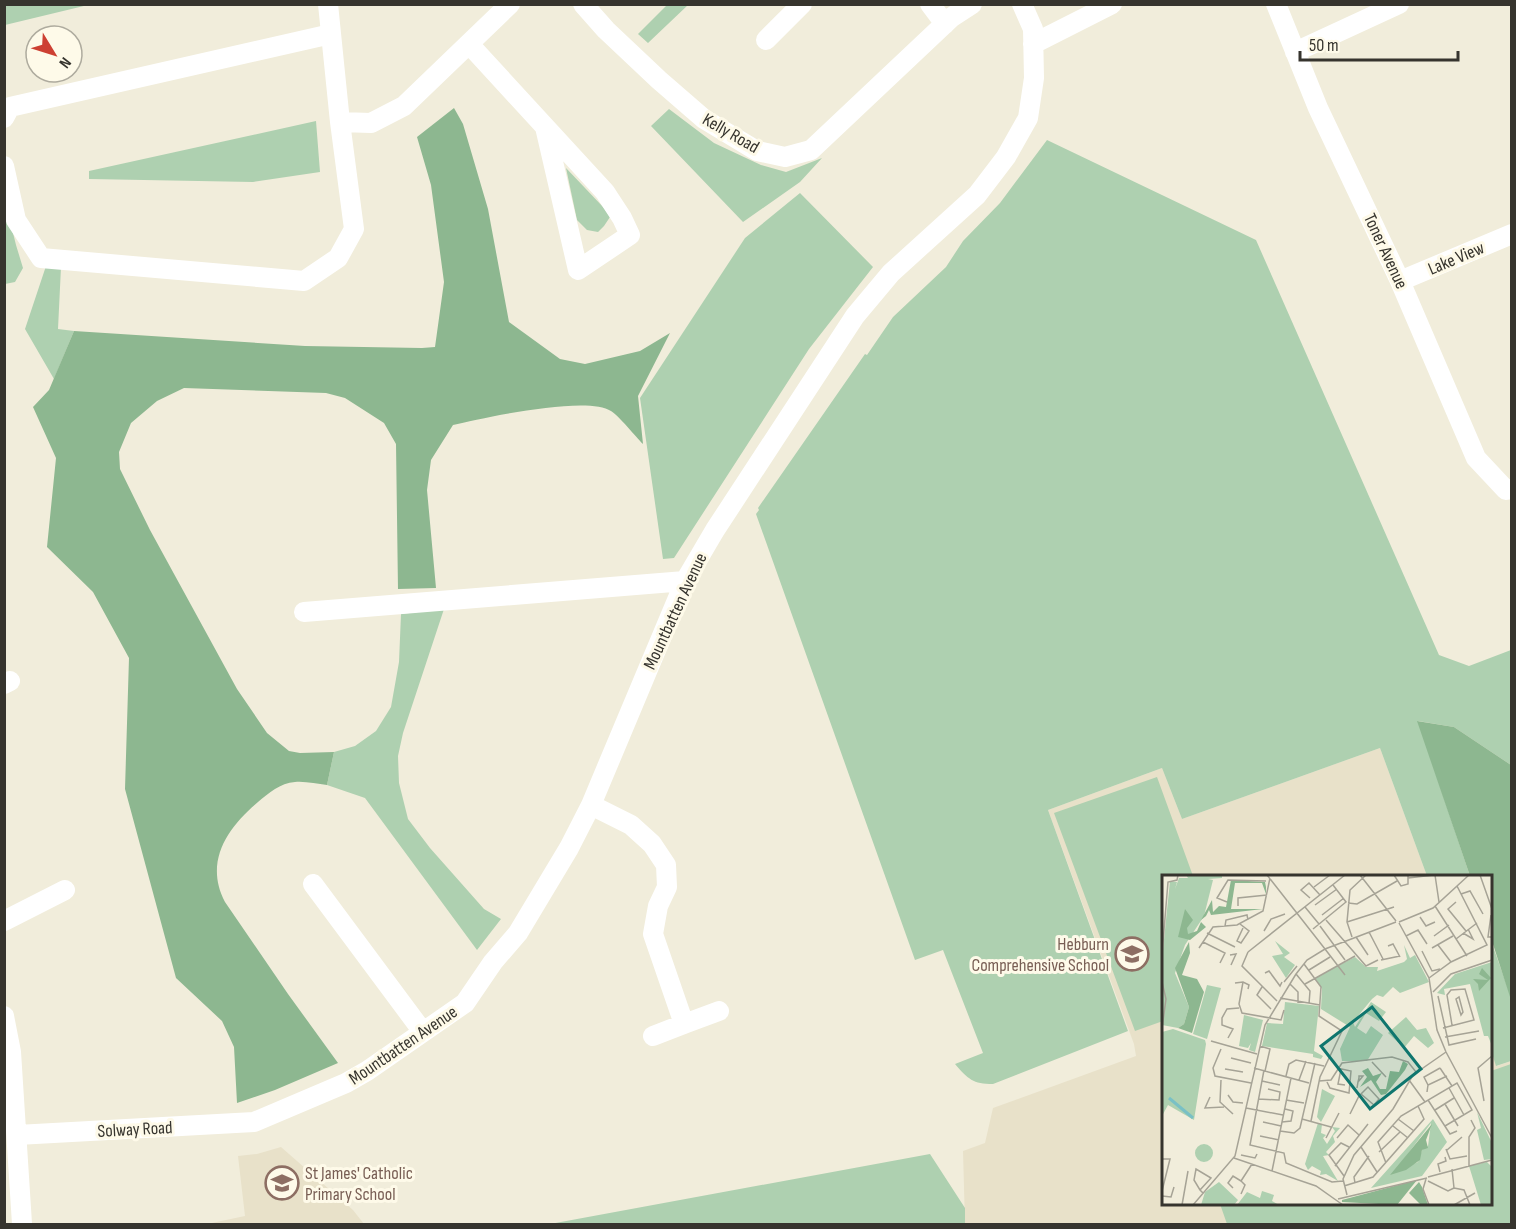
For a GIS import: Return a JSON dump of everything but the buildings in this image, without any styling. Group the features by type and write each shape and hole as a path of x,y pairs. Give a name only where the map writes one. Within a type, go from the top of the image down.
{"street":[{"path":"4,166 16,220 41,258 304,281 338,258 354,229 328,4"},
{"path":"340,122 371,123 404,106 510,4"},
{"name":"Kelly Road","path":"583,4 606,30 659,81 704,119 757,151 785,157 812,150 952,17 972,4"},
{"path":"766,40 802,4"},
{"path":"930,4 945,24"},
{"name":"Mountbatten Avenue","path":"254,1122 346,1083 465,1003 493,963 518,933 569,848 591,805 685,581 715,530 855,316 891,273 977,195 1006,157 1028,118 1034,78 1033,29 1022,4"},
{"path":"1033,44 1112,4"},
{"name":"Toner Avenue","path":"1276,4 1318,108 1400,281 1476,458 1509,489"},
{"path":"1295,52 1399,4"},
{"path":"4,118 10,107 331,34"},
{"path":"469,44 545,127 604,192 622,218 630,235 578,270 545,127"},
{"name":"Lake View","path":"1400,281 1512,234"},
{"path":"304,612 685,581"},
{"path":"591,805 631,825 652,844 666,865 667,887 658,906 653,934 684,1024"},
{"path":"313,884 423,1032"},
{"path":"4,921 65,890"},
{"path":"653,1036 719,1011"},
{"path":"4,1016 11,1052 22,1224"},
{"name":"Solway Road","path":"17,1135 254,1122"}],"shaded area":[{"name":"Hebburn Comprehensive School","path":"1380,748 1427,875 1162,875 1162,1205 1492,1205 1492,1053 1497,1066 1511,1061 1511,1224 965,1224 963,1151 985,1143 993,1108 1136,1056 1134,1044 1048,810 1162,768 1182,819"},
{"name":"St James' Catholic Primary School","path":"281,1147 353,1210 364,1224 207,1224 245,1216 238,1156 257,1154"}],"green space":[{"path":"5,4 88,4 88,5 5,25"},
{"path":"667,5 688,5 648,43 638,34"},
{"path":"454,108 463,124 488,209 509,322 560,359 585,364 640,351 670,333 638,396 643,444 611,411 580,405 534,409 453,425 431,460 427,490 436,588 398,589 396,444 384,423 345,398 326,393 184,388 157,401 131,423 119,452 120,469 150,530 237,689 267,733 289,751 334,752 327,785 307,782 284,784 247,812 228,835 222,847 217,873 225,902 338,1063 275,1090 237,1103 234,1047 222,1021 176,978 125,789 129,658 93,592 47,547 56,458 33,407 49,390 74,331 305,346 435,347 444,282 431,185 417,137"},
{"path":"669,109 714,143 761,165 786,172 822,158 800,182 743,222 651,126"},
{"path":"316,121 320,172 253,182 89,179 89,171"},
{"path":"1047,140 1256,240 1439,655 1469,666 1511,650 1511,765 1454,727 1418,721 1470,875 1427,875 1380,748 1182,819 1162,768 1048,810 1128,1031 993,1084 986,1084 971,1080 955,1064 983,1053 943,950 915,960 756,514 865,354 867,355 893,317 946,267 963,241 1000,203"},
{"path":"566,168 610,217 598,232 587,230 577,220"},
{"path":"800,193 873,267 809,349 674,558 663,559 640,398 745,238"},
{"path":"4,197 23,268 15,282 5,284"},
{"path":"46,266 61,267 58,329 74,331 54,379 25,329"},
{"path":"444,609 403,733 398,756 399,783 408,819 430,848 484,909 501,919 477,950 365,798 327,785 334,752 355,746 376,731 391,707 399,662 401,614"},
{"path":"1417,721 1454,727 1511,765 1511,1000 1492,941 1492,875 1470,875"},
{"path":"1157,777 1193,875 1162,875 1162,1021 1135,1031 1054,813"},
{"path":"1492,944 1512,1000 1511,1061 1496,1066 1492,1053"},
{"path":"1511,1064 1511,1224 1227,1224 1220,1205 1492,1205 1492,1071"},
{"path":"930,1154 965,1208 965,1224 550,1224"}],"place":[{"name":"Hebburn Comprehensive School","path":"1132,954"},
{"name":"St James' Catholic Primary School","path":"282,1183"}]}
